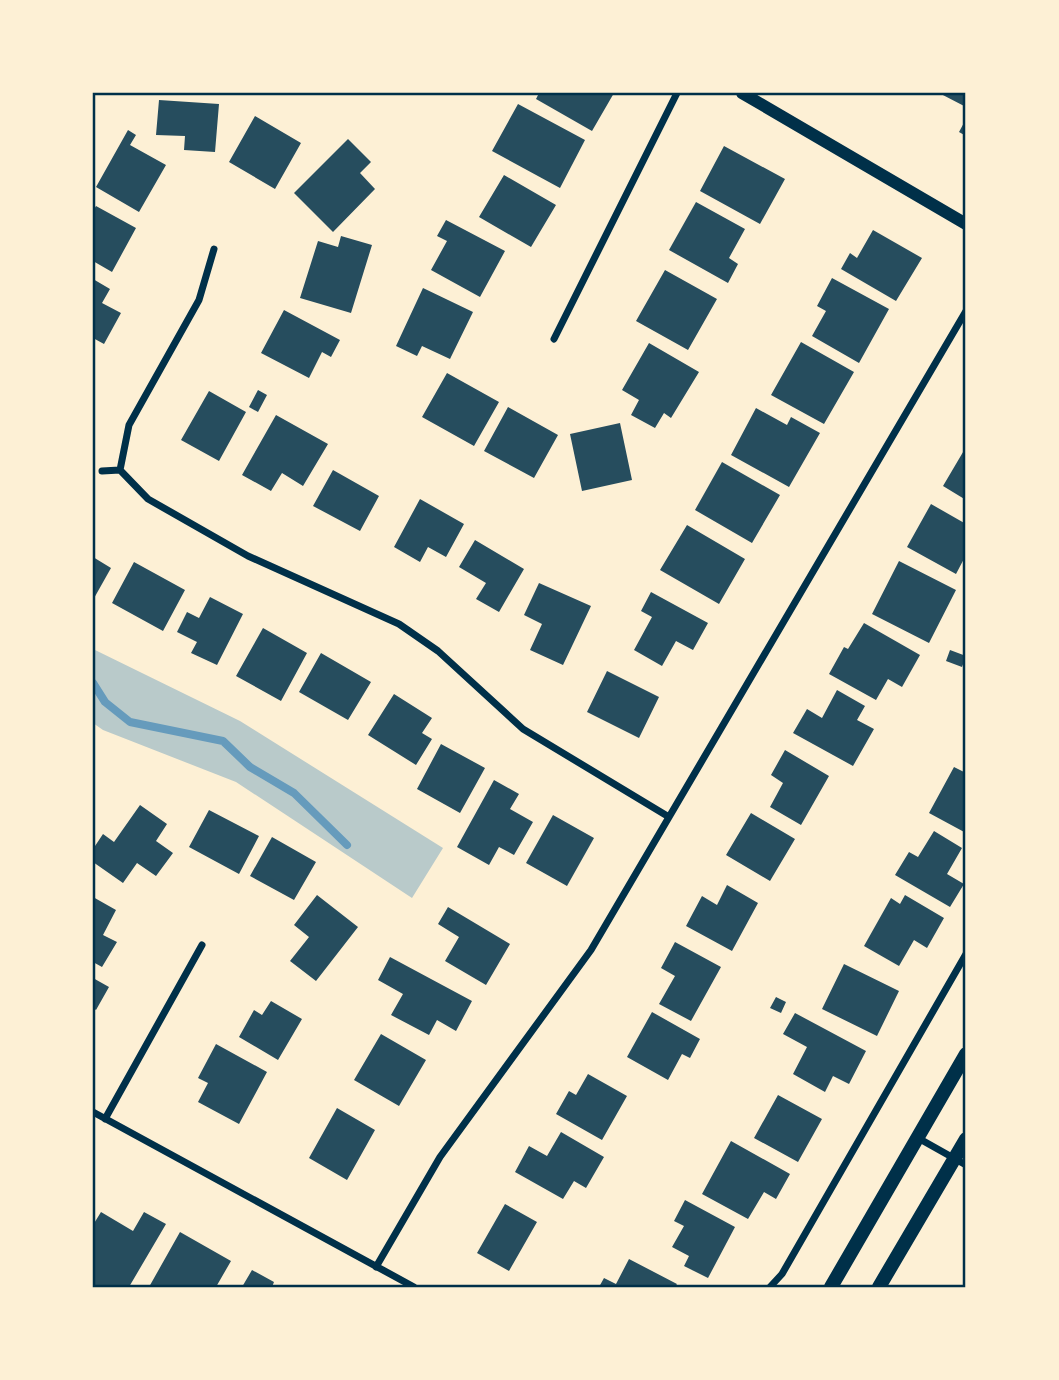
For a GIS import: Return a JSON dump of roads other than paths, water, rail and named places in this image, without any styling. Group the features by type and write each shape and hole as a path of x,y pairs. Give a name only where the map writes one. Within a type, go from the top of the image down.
{"main road":[{"path":"831,1287 966,1054"},
{"path":"879,1287 961,1162 966,1139"}],"street":[{"path":"554,339 677,93"},
{"path":"743,93 966,223"},
{"path":"120,470 129,425 199,300 214,249"},
{"path":"376,1267 440,1157 592,950 966,312"},
{"path":"102,471 120,470 148,499 247,556 399,624 438,651 523,729 669,817"},
{"path":"105,1119 201,945"},
{"path":"770,1287 782,1274 966,954"},
{"path":"93,1112 414,1287"},
{"path":"917,1138 961,1162"}],"waterway":[{"path":"93,683 105,702 130,722 223,741 250,767 294,793 347,845"}]}
